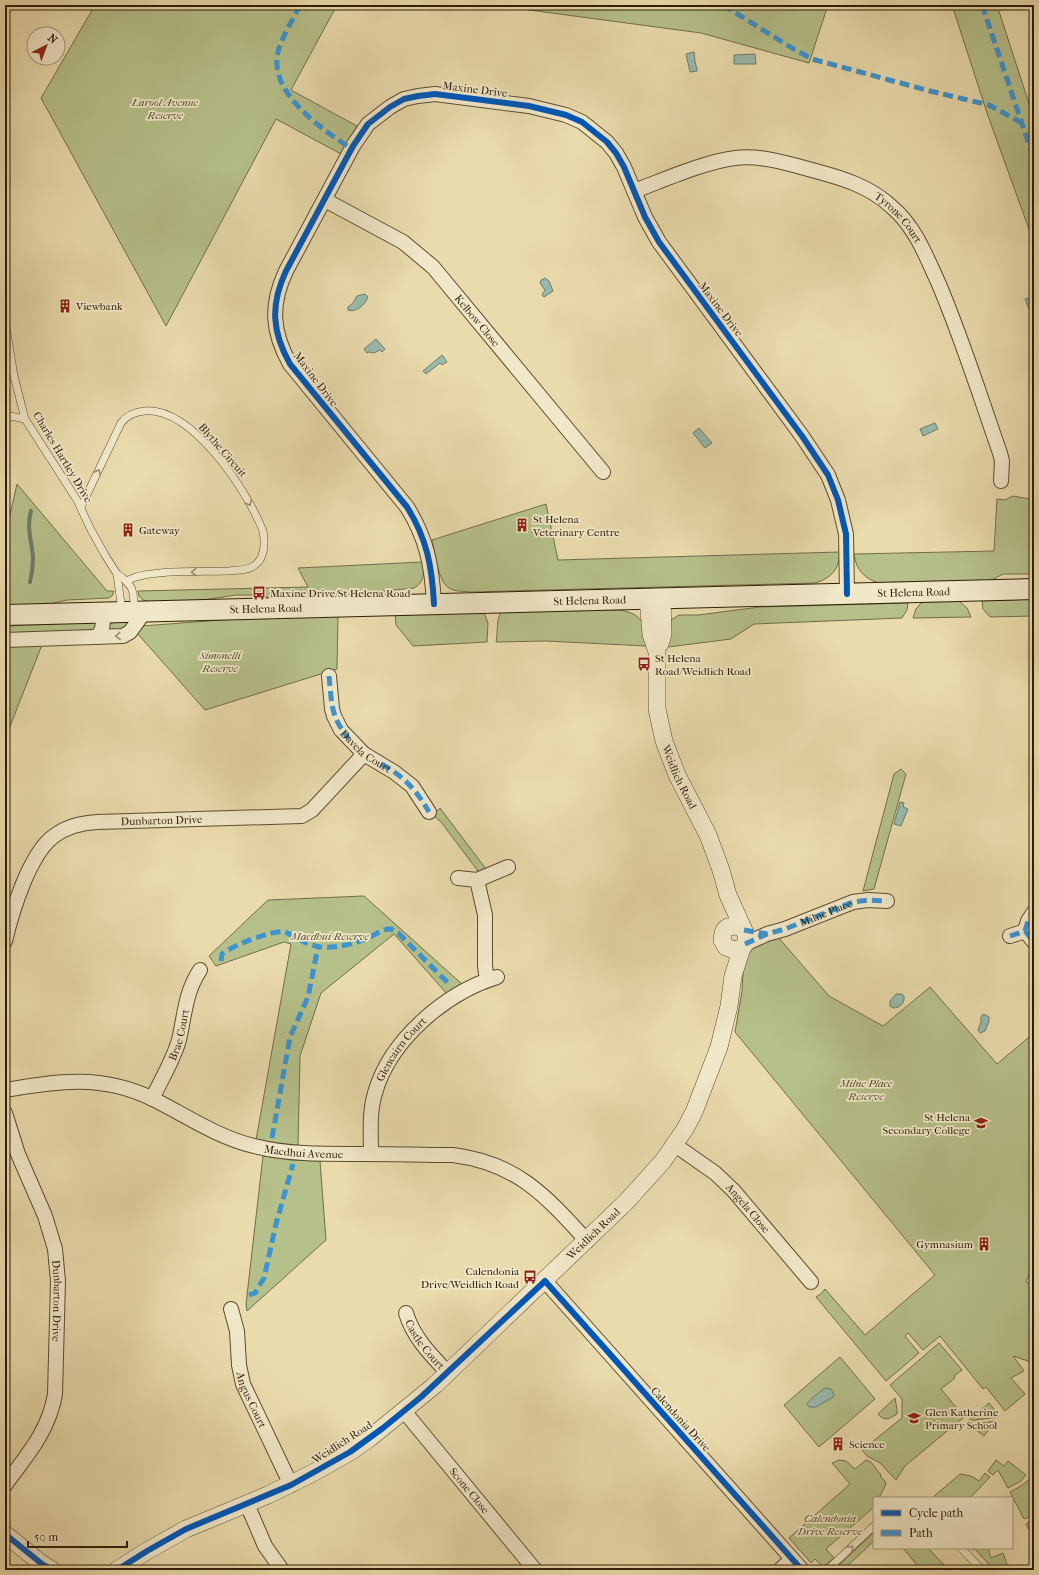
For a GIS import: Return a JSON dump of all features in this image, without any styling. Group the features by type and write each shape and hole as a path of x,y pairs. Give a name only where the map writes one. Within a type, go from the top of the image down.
{"main road":[{"name":"St Helena Road","path":"5,615 1034,589"}],"street":[{"name":"Maxine Drive","path":"434,604 430,559 422,534 415,520 298,375 283,352 278,338 275,312 280,284 353,146 368,124 390,107 404,99 435,94 529,106 566,115 582,122 596,132 612,147 624,167 645,217 659,242 802,436 828,475 838,500 846,534 847,594"},
{"name":"Tyrone Court","path":"634,191 709,164 736,158 748,158 776,161 842,178 857,184 883,199 894,208 911,228 947,303 1000,453 1002,461 1001,481"},
{"name":"Kelbow Close","path":"325,200 403,242 433,267 603,472"},
{"name":"Weidlich Road","path":"117,1570 186,1529 291,1485 350,1452 404,1411 448,1373 626,1202 663,1161 685,1129 697,1106 719,1048 729,1006 740,940 728,895 708,835 677,775 664,741 658,709 657,652 651,634 655,598"},
{"path":"98,637 102,630 127,612"},
{"path":"5,640 127,635 127,612"},
{"name":"Davela Court","path":"329,676 334,716 341,730 364,754 403,778 418,794 429,812"},
{"name":"Dunbarton Drive","path":"5,941 16,905 34,861 45,844 53,836 65,829 76,825 97,822 302,816 312,810 364,754"},
{"path":"458,878 477,880 508,867"},
{"name":"Glencairn Court","path":"371,1154 371,1116 375,1094 392,1055 415,1028 447,1002 458,995 492,979 484,955 485,915 477,880"},
{"name":"Weidlich Road","path":"728,895 725,929 736,926 740,940"},
{"name":"Milne Place","path":"740,940 785,929 853,902 868,900 887,901"},
{"path":"1010,936 1025,930 1028,921 1034,912"},
{"path":"1025,930 1034,942"},
{"name":"Brae Court","path":"152,1099 173,1055 178,1041 187,996 192,983 200,970"},
{"name":"Macdhui Avenue","path":"5,1090 57,1082 88,1082 106,1084 126,1088 152,1099 215,1133 253,1146 296,1153 453,1155 489,1162 505,1169 535,1188 587,1241"},
{"name":"Dunbarton Drive","path":"5,1113 18,1154 51,1232 55,1249 58,1281 55,1394 53,1407 44,1430 5,1485"},
{"name":"Angela Close","path":"675,1145 724,1181 811,1282"},
{"name":"Calendonia Drive","path":"544,1281 802,1570"},
{"name":"Angus Court","path":"231,1309 237,1331 239,1365 243,1384 291,1485"},
{"name":"Castle Court","path":"406,1313 416,1336 448,1373"},
{"name":"Scone Close","path":"404,1411 535,1570"},
{"path":"247,1504 265,1546 282,1570"},
{"path":"5,1534 46,1568"},
{"path":"780,1570 792,1559"}],"lane":[{"name":"Charles Hartley Drive","path":"5,321 14,376 25,419 81,507 97,541 117,574 127,612"},
{"name":"Blythe Circuit","path":"81,507 121,423 125,418 138,411 155,411 165,414 186,425 205,442 240,485 263,531 263,551 255,566 237,570 150,573 134,577 127,581"},
{"path":"5,415 25,419"},
{"name":"Charles Hartley Drive","path":"117,574 127,581"},
{"path":"127,581 133,593 127,612"},
{"path":"827,1570 873,1527"},
{"path":"962,1549 982,1570"}],"green space":[{"name":"Larool Avenue Reserve","path":"95,5 337,5 291,90 357,126 341,154 276,119 166,326 41,98 60,66 66,66 66,55"},
{"path":"492,5 828,5 809,63 701,33"},
{"path":"952,5 997,5 1034,119 1034,243 987,113"},
{"path":"17,484 107,591 114,591 112,596 109,598 67,600 50,604 5,607 5,537"},
{"path":"1013,496 1034,500 1034,574 1003,574 990,581 882,584 871,580 863,574 857,565 854,554 994,551 997,499 1005,500"},
{"path":"546,504 558,560 840,552 839,558 834,572 821,581 815,583 471,592 454,590 445,585 442,580 432,540"},
{"path":"423,562 422,580 414,588 337,596 276,598 236,595 203,600 150,602 143,600 139,596 138,591 308,587 298,568"},
{"path":"1034,599 1034,616 990,617 983,609 982,601"},
{"path":"959,601 967,608 971,617 913,618 916,609 922,602"},
{"path":"908,603 907,610 902,618 754,624 731,639 668,647 671,620 679,615 698,615 760,607"},
{"path":"618,610 638,617 645,632 646,646 546,641 496,642 499,615 501,612"},
{"path":"484,613 488,623 487,642 413,646 396,625 395,614"},
{"name":"Simonelli Reserve","path":"338,616 337,669 205,710 137,633 142,626 234,619"},
{"path":"99,622 96,629 93,630 5,633 5,626"},
{"path":"130,622 125,630 109,631 107,623"},
{"path":"42,645 5,739 5,646"},
{"path":"901,769 906,774 874,889 863,891 894,774"},
{"path":"440,808 486,869 478,871 441,822 433,815"},
{"name":"Macdhui Reserve","path":"364,896 463,985 447,994 394,934 321,993 300,1056 298,1146 256,1140 291,944 284,942 216,966 209,956 268,900"},
{"name":"Milne Place Reserve","path":"778,937 829,996 883,1026 930,987 997,1064 1034,1033 1034,1261 1026,1282 1034,1285 1034,1363 1013,1356 1024,1371 1011,1378 1025,1394 1005,1411 986,1387 983,1389 940,1336 923,1350 908,1333 905,1336 919,1353 886,1381 816,1297 825,1289 865,1335 935,1275 735,1032 742,991 744,956 747,949"},
{"path":"263,1156 291,1160 320,1161 326,1240 247,1311 246,1304"},
{"path":"939,1343 962,1370 954,1376 955,1378 941,1389 964,1417 905,1466 896,1480 880,1463 867,1456 862,1450 902,1418 902,1399 890,1385"},
{"path":"840,1357 875,1399 819,1447 784,1405"},
{"path":"895,1398 897,1414 888,1419 882,1418 878,1414"},
{"path":"989,1403 999,1415 998,1417 968,1421"},
{"path":"995,1421 984,1436 970,1425"},
{"name":"Calendonia Drive Reserve","path":"839,1460 846,1461 855,1469 866,1460 871,1462 886,1484 880,1497 873,1497 873,1508 826,1549 834,1558 823,1567 815,1559 811,1563 789,1538 850,1484 832,1463"},
{"path":"996,1460 1004,1466 1008,1461 1026,1475 1021,1481 1008,1488 998,1470 993,1475 988,1471"},
{"path":"985,1473 990,1477 971,1497 933,1497 960,1474 971,1476 979,1481"},
{"path":"1031,1478 1034,1478 1034,1515 1024,1519 1010,1492"},
{"path":"1034,1519 1034,1540 1026,1524"},
{"path":"873,1533 873,1542 843,1570 834,1570"},
{"path":"904,1549 929,1549 949,1570 921,1570"},
{"path":"975,1549 988,1549 991,1558 1003,1553 1009,1570 994,1570"}],"shaded area":[{"path":"694,52 697,71 690,72 686,54"},
{"path":"755,54 756,64 734,64 734,55"},
{"path":"545,278 549,281 553,291 544,297 542,295 545,290 540,283 541,280"},
{"path":"365,294 368,297 365,303 357,309 351,311 348,310 348,307 353,303 357,296"},
{"path":"1028,298 1029,300 1034,299 1034,307 1029,309 1025,299"},
{"path":"376,339 385,349 382,352 380,350 374,353 367,353 364,349"},
{"path":"442,355 447,362 442,365 440,363 426,374 423,371"},
{"path":"935,423 938,429 923,436 920,429"},
{"path":"699,428 712,443 705,448 693,433"},
{"path":"900,802 904,803 903,807 908,809 901,826 894,824"},
{"path":"896,994 902,994 904,996 904,1001 900,1006 893,1008 890,1006 890,1001"},
{"path":"984,1014 989,1017 989,1021 985,1031 980,1033 978,1030 981,1022 981,1016"},
{"path":"825,1388 831,1389 834,1395 833,1397 816,1407 809,1407 807,1404 811,1399"}],"waterway":[{"path":"30,582 33,558 29,529 31,511"}],"marked path":[{"path":"300,5 285,34 278,52 277,67 281,82 289,96 300,109 327,132 352,149"},
{"path":"723,5 812,59 930,91 989,105 1022,123"},
{"path":"982,5 1034,159"},
{"path":"329,676 335,716 349,739"},
{"path":"381,764 403,778 420,797 429,812"},
{"path":"745,944 767,934 785,929 853,902 868,900 887,901"},
{"path":"1025,931 1028,921 1034,912"},
{"path":"221,961 222,954 234,947 272,933 285,932 309,944 328,947 343,946 366,939 378,932 391,929 398,933 450,985"},
{"path":"744,930 767,934"},
{"path":"1010,936 1025,931 1034,942"},
{"path":"272,1138 290,1037 308,997 318,947"},
{"path":"249,1295 255,1293 264,1278 276,1224 293,1164"}],"cycle path":[{"path":"434,604 430,565 424,542 414,519 407,507 290,364 280,341 275,318 275,307 277,295 286,271 353,146 368,124 390,107 404,99 435,94 529,106 566,115 582,122 607,142 616,153 624,167 645,217 659,242 802,436 828,475 838,500 846,534 847,594"},
{"path":"117,1570 186,1529 291,1485 350,1452 383,1428 421,1397 545,1281 802,1570"},
{"path":"5,1534 42,1564 52,1570"}],"place":[{"name":"Viewbank","path":"65,306"},
{"name":"St Helena Veterinary Centre","path":"522,525"},
{"name":"Gateway","path":"128,530"},
{"name":"Maxine Drive/St Helena Road","path":"259,593"},
{"name":"St Helena Road/Weidlich Road","path":"644,664"},
{"name":"St Helena Secondary College","path":"981,1123"},
{"name":"Gymnasium","path":"984,1244"},
{"name":"Calendonia Drive/Weidlich Road","path":"530,1277"},
{"name":"Glen Katherine Primary School","path":"914,1418"},
{"name":"Science","path":"838,1444"}]}
